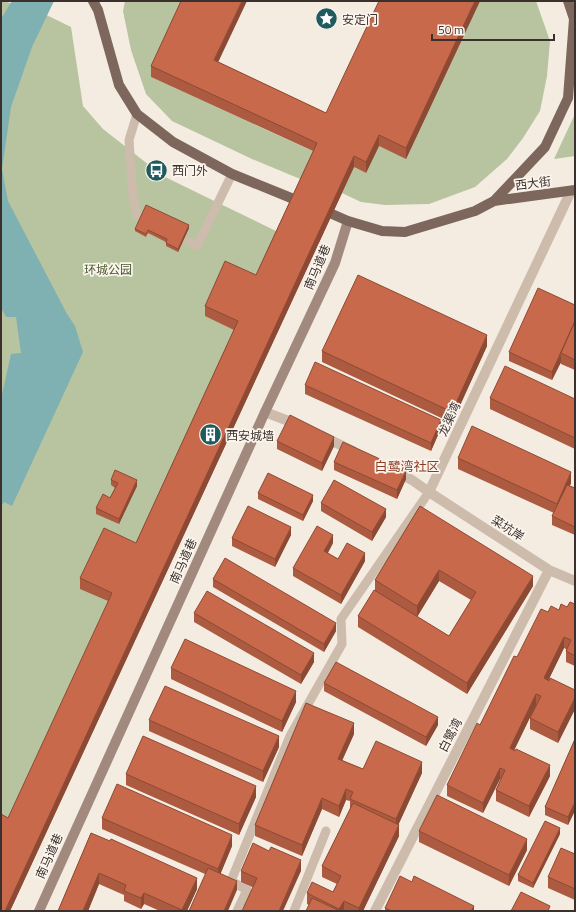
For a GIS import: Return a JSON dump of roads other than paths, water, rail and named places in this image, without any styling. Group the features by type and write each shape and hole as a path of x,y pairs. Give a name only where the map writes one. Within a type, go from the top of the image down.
{"main road":[{"path":"568,1 575,19"},
{"path":"332,214 348,221 382,231 405,232 475,211 494,201 545,147 568,98 574,19 568,1"},
{"path":"97,4 119,85 137,114 173,142 232,174 296,200"},
{"name":"西大街","path":"494,201 573,190"}],"street":[{"name":"龙渠湾","path":"429,492 573,190"},
{"name":"南马道巷","path":"39,911 265,412 335,263 348,221"},
{"path":"265,412 290,421 362,455"},
{"path":"383,466 412,480 429,492"},
{"name":"菜坑岸","path":"429,492 549,570 575,581"},
{"name":"白鹭湾","path":"375,911 549,570"}],"lane":[{"path":"137,114 128,140 133,198 137,215"},
{"path":"189,242 198,246 232,174"},
{"path":"237,911 247,890 231,881 290,736 342,644 341,619 429,492"},
{"path":"294,911 326,831"}],"water":[{"path":"12,1 54,1 32,47 11,107 2,169 8,201 67,314 75,326 83,352 12,506 4,502 1,507 1,399 11,354 21,353 16,317 6,317 1,308 1,19"}],"place":[{"name":"安定门","path":"326,19"},
{"name":"西门外","path":"156,170"},
{"name":"西安城墙","path":"210,435"}],"district":[{"name":"白鹭湾社区","path":"407,466"}],"park label":[{"name":"环城公园","path":"108,269"}]}
